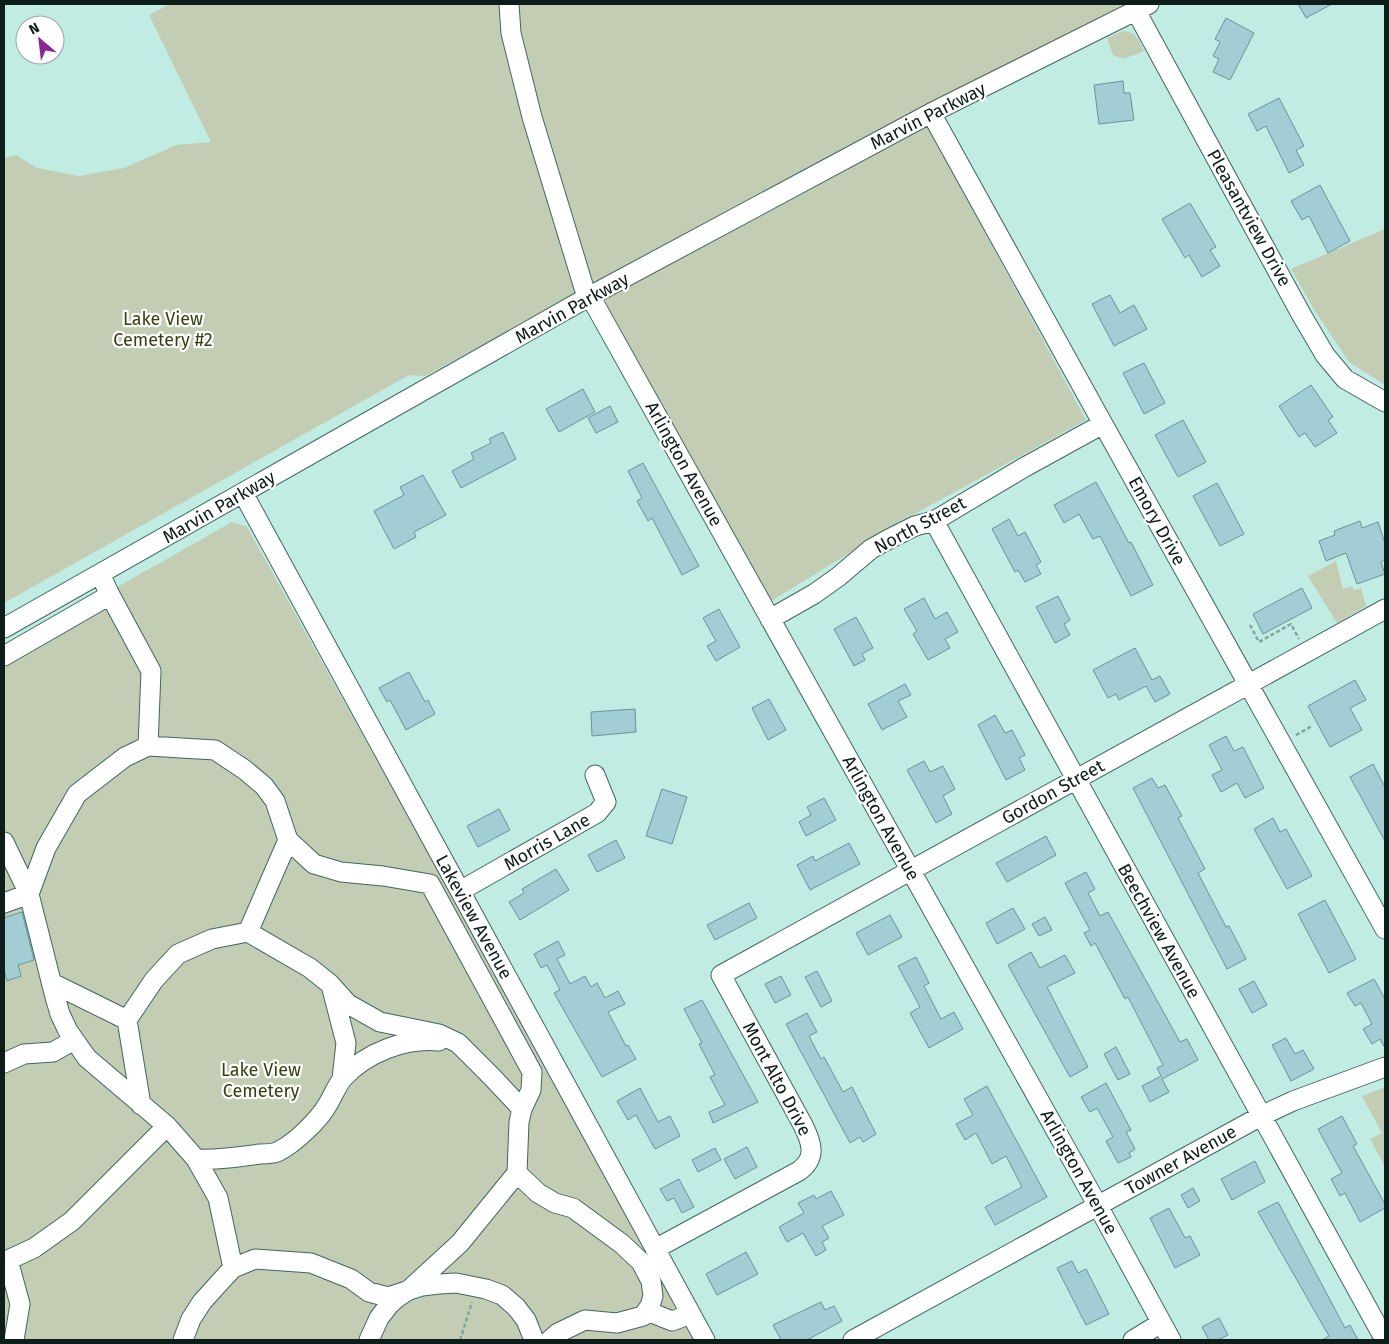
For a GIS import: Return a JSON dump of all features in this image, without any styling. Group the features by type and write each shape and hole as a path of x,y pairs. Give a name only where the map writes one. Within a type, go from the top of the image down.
{"street":[{"name":"Arlington Avenue","path":"512,7 511,33 532,117 584,288 1098,1206 1171,1340"},
{"name":"Marvin Parkway","path":"4,628 590,296 932,112 1142,8"},
{"name":"Pleasantview Drive","path":"1142,8 1301,314 1325,355 1345,379 1385,402"},
{"name":"Emory Drive","path":"932,112 1103,424 1385,929"},
{"name":"North Street","path":"770,619 838,577 877,546 915,526 934,521 1014,473 1103,424"},
{"name":"Lakeview Avenue","path":"243,493 705,1340"},
{"name":"Beechview Avenue","path":"934,521 1385,1340"},
{"path":"100,574 151,671 148,746"},
{"path":"4,656 110,595"},
{"name":"Gordon Street","path":"720,975 1385,609"},
{"path":"4,903 29,894 46,848 78,794 125,757 148,746 215,750 238,765 264,786 275,801 288,840 314,864 341,872 383,876 430,884 532,1072 531,1090 522,1109 519,1122 517,1173 460,1243 410,1289 398,1297 384,1312 372,1330 369,1340"},
{"name":"Morris Lane","path":"460,891 597,813 606,802 594,775"},
{"path":"248,932 288,840"},
{"path":"4,842 29,894 60,1014 74,1040 87,1058 167,1126 196,1159 218,1198 233,1268"},
{"path":"141,1105 128,1020 154,980 178,954 212,939 248,932 310,968 330,984 348,1004 380,1022 439,1034 458,1043 522,1109"},
{"name":"Mont Alto Drive","path":"655,1249 799,1171 810,1158 809,1139 803,1125 720,975"},
{"path":"52,983 128,1020"},
{"path":"330,984 346,1043 342,1079"},
{"path":"4,1063 24,1054 53,1052 74,1040"},
{"path":"196,1159 219,1160 278,1152 306,1131 326,1107 342,1079 363,1062 400,1044 428,1040 458,1043"},
{"name":"Towner Avenue","path":"853,1340 1261,1116 1293,1101 1385,1067"},
{"path":"14,1340 20,1304 6,1260 34,1248 72,1221 167,1126"},
{"path":"517,1173 538,1193 556,1203 573,1208 622,1244 641,1262 651,1281 652,1296 650,1306 643,1316 617,1323 585,1320 558,1333 550,1340"},
{"path":"183,1340 191,1319 202,1302 233,1268 255,1259 311,1263 351,1278 369,1292 388,1297 422,1286 448,1283 477,1286 502,1295 516,1307 526,1320 534,1340"},
{"path":"647,1310 672,1321 691,1314"},
{"path":"1133,1340 1161,1322"}],"path":[{"path":"1250,625 1259,642 1291,624 1302,643"},
{"path":"460,1340 477,1286"}],"green space":[{"name":"Lake View Cemetery #2","path":"170,4 1126,4 844,151 425,376 409,375 4,603 4,158 16,155 37,168 79,176 124,168 176,145 211,142 149,15"},
{"path":"1123,31 1134,35 1144,51 1123,59 1113,55 1107,38"},
{"path":"925,121 1086,420 900,522 768,603 602,301"},
{"path":"1385,229 1385,385 1349,362 1315,311 1291,269"},
{"name":"Lake View Cemetery","path":"232,522 247,527 699,1340 4,1340 4,651"},
{"path":"1336,561 1343,589 1352,586 1354,590 1361,588 1366,606 1337,623 1308,576"},
{"path":"1385,1087 1385,1167 1370,1139 1382,1133 1362,1096"}],"building":[{"path":"1298,4 1332,4 1306,18"},
{"path":"1226,18 1254,33 1230,80 1213,72 1219,59 1213,56 1220,42 1215,39"},
{"path":"1123,81 1124,93 1130,93 1134,120 1099,124 1094,85"},
{"path":"1279,98 1304,146 1296,150 1304,165 1289,173 1266,126 1257,131 1248,114"},
{"path":"1320,185 1350,241 1328,253 1309,216 1302,220 1291,201"},
{"path":"1190,203 1216,247 1210,250 1220,266 1202,277 1189,255 1185,258 1162,219"},
{"path":"1110,295 1120,313 1134,305 1147,329 1114,346 1092,304"},
{"path":"1144,363 1165,403 1144,414 1123,373"},
{"path":"1311,385 1333,417 1328,420 1337,433 1315,447 1305,433 1299,437 1279,406"},
{"path":"583,389 595,412 559,432 546,409"},
{"path":"610,406 618,422 596,433 588,418"},
{"path":"1183,420 1206,462 1178,477 1155,435"},
{"path":"503,432 516,459 461,488 452,471 474,459 471,453 491,443 489,439"},
{"path":"643,463 699,566 682,575 652,518 648,521 637,501 642,498 628,471"},
{"path":"423,475 446,515 414,532 416,537 394,549 374,511 404,495 400,487"},
{"path":"1096,482 1129,543 1131,542 1153,585 1131,596 1100,536 1093,539 1079,514 1064,523 1054,505"},
{"path":"1217,483 1244,534 1220,546 1193,496"},
{"path":"1009,519 1018,536 1025,532 1041,562 1036,565 1041,574 1025,582 1018,570 1015,572 992,529"},
{"path":"1360,521 1362,528 1378,522 1385,543 1385,560 1381,562 1385,574 1357,584 1346,553 1326,561 1319,541 1335,535 1334,531"},
{"path":"1302,588 1312,608 1263,634 1253,614"},
{"path":"1058,596 1070,620 1064,624 1070,635 1055,643 1036,607"},
{"path":"924,598 935,619 947,612 958,632 945,639 950,648 928,660 913,634 917,631 904,609"},
{"path":"719,609 740,647 716,661 707,646 716,641 703,618"},
{"path":"856,617 873,648 862,654 865,660 854,666 834,629"},
{"path":"1135,648 1152,680 1160,676 1170,694 1155,702 1146,686 1119,700 1116,694 1108,698 1093,670"},
{"path":"409,672 425,702 428,700 435,714 406,730 390,700 387,702 379,688"},
{"path":"1355,680 1366,700 1350,708 1362,730 1330,747 1308,706"},
{"path":"905,684 911,695 898,701 907,717 882,730 868,704"},
{"path":"769,699 786,730 768,740 752,708"},
{"path":"635,709 636,732 592,736 591,712"},
{"path":"995,715 1005,733 1012,730 1025,755 1019,758 1025,770 1006,780 978,725"},
{"path":"1226,736 1234,751 1243,747 1264,788 1245,798 1237,783 1221,792 1212,775 1222,770 1209,745"},
{"path":"924,761 930,772 943,766 955,789 943,796 952,814 936,823 907,770"},
{"path":"1373,764 1385,787 1385,841 1350,777"},
{"path":"1152,778 1158,788 1165,785 1182,816 1178,818 1205,869 1198,873 1226,927 1229,926 1246,959 1227,969 1133,788"},
{"path":"662,789 687,797 672,844 646,836"},
{"path":"824,798 836,820 806,836 799,822 811,815 807,807"},
{"path":"499,809 510,830 478,847 467,826"},
{"path":"1273,818 1280,832 1286,829 1312,876 1287,889 1254,829"},
{"path":"1046,836 1056,855 1007,882 996,863"},
{"path":"616,840 625,858 597,872 588,855"},
{"path":"849,843 860,864 810,890 797,865 813,856 815,861"},
{"path":"556,869 569,890 520,920 509,902 524,893 522,889"},
{"path":"1086,872 1095,889 1088,893 1100,916 1108,912 1180,1042 1187,1039 1198,1060 1162,1079 1169,1092 1150,1102 1142,1086 1161,1076 1157,1068 1163,1065 1128,997 1125,999 1095,943 1091,946 1084,933 1090,930 1065,883"},
{"path":"1325,900 1356,959 1329,973 1298,914"},
{"path":"749,903 757,918 715,940 707,925"},
{"path":"1013,908 1025,929 997,944 986,923"},
{"path":"22,912 34,960 18,965 21,976 7,981 4,970 4,918"},
{"path":"890,915 902,937 868,955 856,933"},
{"path":"1045,917 1052,930 1039,936 1032,924"},
{"path":"558,941 565,955 557,959 570,984 585,976 591,987 597,983 605,998 618,991 625,1004 608,1012 626,1046 628,1045 636,1059 602,1077 554,993 560,990 547,965 541,968 534,954"},
{"path":"1031,952 1040,968 1065,955 1075,973 1047,987 1088,1067 1070,1077 1008,965"},
{"path":"916,957 929,983 924,986 941,1019 954,1012 963,1029 929,1048 910,1013 920,1007 898,966"},
{"path":"817,971 832,1001 821,1007 805,977"},
{"path":"781,976 791,995 775,1003 765,984"},
{"path":"1374,979 1385,999 1385,1048 1380,1039 1372,1044 1363,1029 1372,1024 1361,1003 1355,1006 1347,993"},
{"path":"1254,981 1267,1005 1252,1013 1239,989"},
{"path":"702,1000 758,1102 713,1123 709,1112 725,1105 710,1077 715,1075 699,1044 702,1043 684,1009"},
{"path":"807,1013 817,1032 809,1036 821,1059 824,1057 843,1092 852,1087 876,1134 863,1142 860,1137 850,1143 786,1024"},
{"path":"1286,1038 1295,1054 1303,1050 1314,1069 1291,1081 1272,1045"},
{"path":"1116,1047 1130,1074 1118,1080 1104,1054"},
{"path":"1106,1083 1131,1130 1126,1132 1135,1149 1129,1153 1131,1157 1118,1163 1106,1141 1113,1137 1097,1108 1090,1112 1081,1097"},
{"path":"987,1086 1047,1197 995,1225 985,1207 1022,1187 1006,1156 992,1164 976,1133 965,1140 956,1124 973,1115 964,1099"},
{"path":"640,1088 658,1122 670,1116 680,1136 655,1149 636,1115 628,1120 617,1101"},
{"path":"1342,1116 1357,1144 1353,1146 1385,1204 1385,1208 1360,1222 1345,1193 1340,1196 1331,1179 1342,1173 1318,1129"},
{"path":"747,1147 757,1167 735,1179 724,1159"},
{"path":"715,1148 721,1160 698,1172 692,1160"},
{"path":"1255,1161 1265,1182 1232,1200 1221,1179"},
{"path":"679,1179 694,1207 682,1213 674,1198 667,1201 660,1189"},
{"path":"1193,1188 1200,1201 1188,1208 1181,1195"},
{"path":"831,1191 844,1215 822,1226 829,1238 822,1242 826,1250 816,1256 803,1233 787,1242 779,1227 804,1213 798,1203 814,1195 816,1199"},
{"path":"1278,1202 1345,1328 1350,1325 1358,1340 1322,1340 1329,1336 1258,1212"},
{"path":"1169,1208 1185,1238 1190,1236 1200,1255 1175,1268 1150,1218"},
{"path":"746,1252 758,1274 717,1295 706,1274"},
{"path":"1072,1261 1078,1273 1086,1269 1109,1314 1086,1325 1057,1268"},
{"path":"821,1302 825,1310 834,1306 842,1321 807,1340 781,1340 773,1325"},
{"path":"1219,1318 1228,1335 1218,1340 1209,1340 1202,1327"}]}
